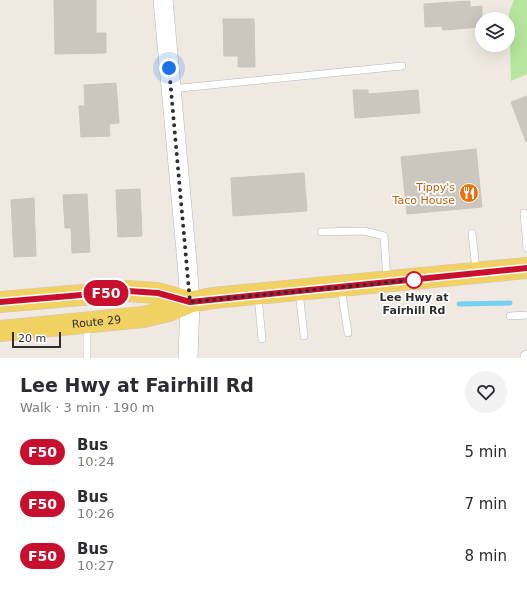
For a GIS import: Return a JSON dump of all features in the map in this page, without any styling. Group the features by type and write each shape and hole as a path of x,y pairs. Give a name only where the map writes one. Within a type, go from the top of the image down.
{"main road":[{"path":"163,0 190,302 188,358"},
{"name":"Route 29","path":"0,331 143,317 169,311 190,302 527,268"},
{"name":"Route 29","path":"0,302 128,291 158,293 190,302"}],"lane":[{"path":"171,89 402,66"},
{"path":"524,213 527,248"},
{"path":"321,232 364,231 384,236 388,282"},
{"path":"472,233 476,273"},
{"path":"341,287 348,333"},
{"path":"299,290 304,336"},
{"path":"258,294 262,340"},
{"path":"510,316 527,315"},
{"path":"87,323 87,358"}],"green space":[{"path":"514,0 527,0 527,74 511,81 510,52 515,52 515,12 509,12"}],"building":[{"path":"54,0 96,0 96,33 106,33 106,53 55,54"},
{"path":"470,1 470,7 482,6 482,12 475,12 475,28 443,30 442,26 425,27 424,4"},
{"path":"223,19 254,19 255,67 238,67 238,56 224,56"},
{"path":"116,83 119,123 109,124 110,136 81,137 79,106 85,106 84,85"},
{"path":"353,90 368,90 368,94 418,90 420,113 355,118"},
{"path":"527,96 527,142 526,142 511,102"},
{"path":"476,149 482,207 407,214 401,157"},
{"path":"304,173 307,211 233,216 231,178"},
{"path":"140,189 142,236 118,237 116,190"},
{"path":"87,194 90,252 72,253 71,228 65,228 63,195"},
{"path":"34,198 36,256 14,257 11,200"}],"waterway":[{"path":"459,304 510,303"}],"bus line":[{"name":"F50","path":"0,302 128,291 158,293 190,302 213,298 397,282 527,268"}],"place":[{"name":"Tippy's Taco House","path":"469,193"},
{"name":"Lee Hwy at Fairhill Rd","path":"414,280"}],"route":[{"path":"169,68 190,302 213,298 414,280"}]}
